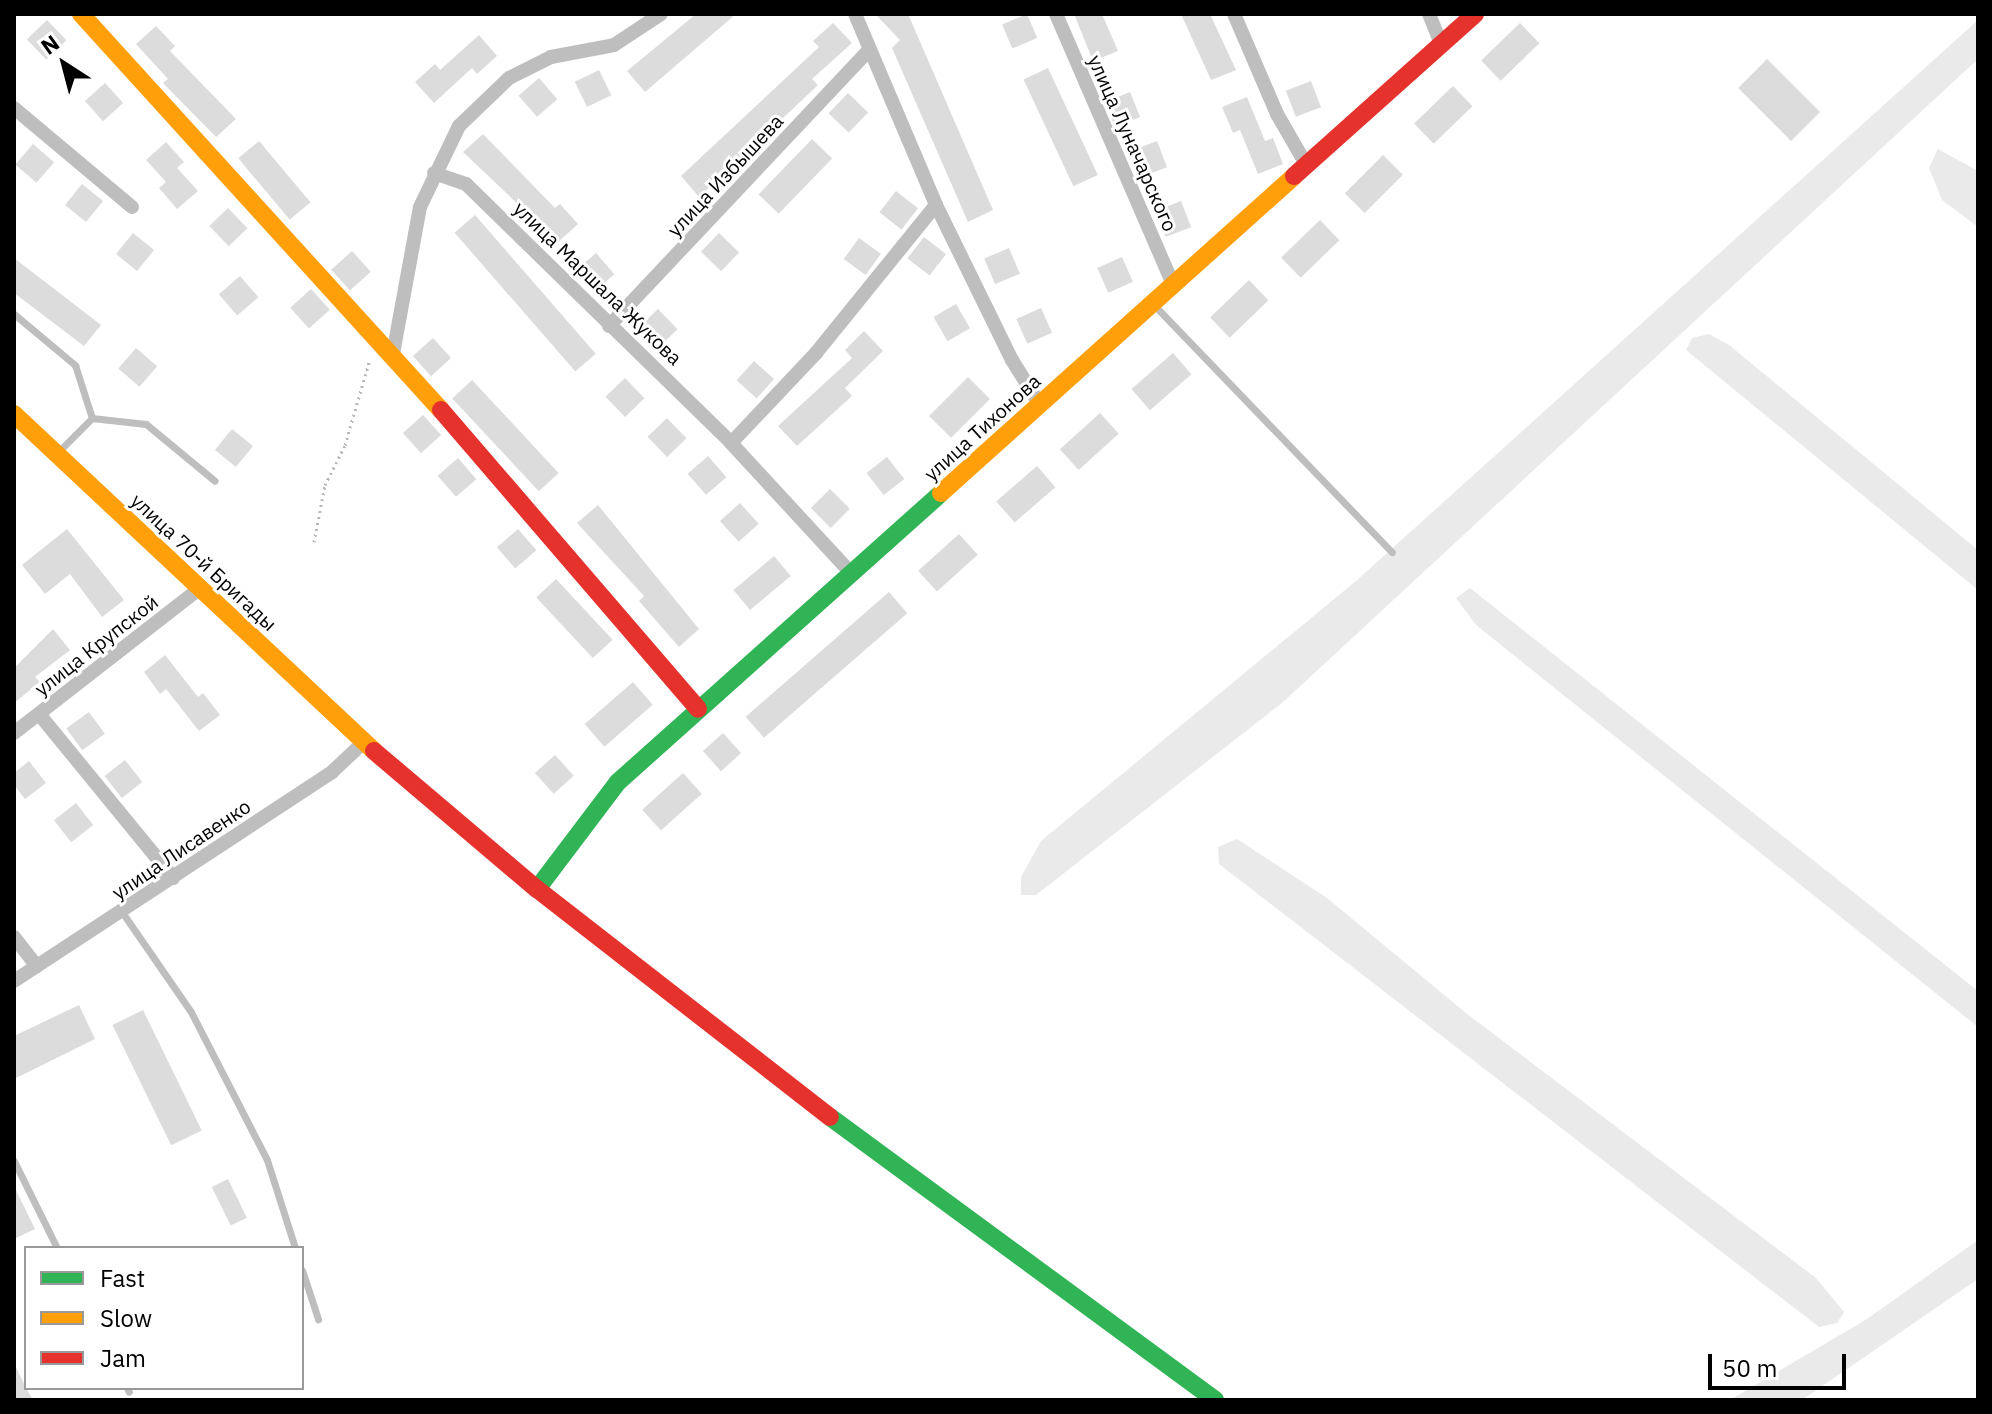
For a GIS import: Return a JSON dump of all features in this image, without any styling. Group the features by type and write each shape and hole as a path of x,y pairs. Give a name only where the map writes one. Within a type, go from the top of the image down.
{"street":[{"path":"81,14 393,354 651,647 698,709"},
{"path":"393,354 412,238 434,173 459,126 509,78 551,57 614,45 661,14"},
{"path":"855,14 936,205 1012,360 1040,405"},
{"name":"улица Луначарского","path":"1056,14 1174,287"},
{"path":"1234,14 1277,114 1307,166"},
{"path":"1429,14 1441,44"},
{"name":"улица Тихонова","path":"537,889 593,809 698,709 1154,305 1475,14"},
{"name":"улица Избышева","path":"609,326 869,50"},
{"path":"14,108 132,207"},
{"name":"улица Маршала Жукова","path":"434,173 466,184 731,443 851,573"},
{"path":"731,443 816,353 936,205"},
{"name":"улица 70-й Бригады","path":"14,414 364,742 537,889 815,1106 1215,1400"},
{"name":"улица Крупской","path":"14,733 200,588"},
{"path":"39,714 173,878"},
{"name":"улица Лисавенко","path":"14,981 332,772 364,742"},
{"path":"14,937 37,966"}],"lane":[{"path":"1154,305 1392,552"},
{"path":"14,314 75,365 92,418"},
{"path":"56,453 92,418"},
{"path":"92,418 146,424 215,481"},
{"path":"122,912 198,1025 267,1160 294,1246"},
{"path":"14,1161 56,1246"},
{"path":"304,1276 318,1319"}],"path":[{"path":"314,542 325,485 345,445 377,336"}],"shaded area":[{"path":"1978,20 1978,59 1282,703 1036,895 1021,895 1021,877 1041,841 1356,581"},
{"path":"1938,149 1978,171 1978,227 1942,200 1929,168"},
{"path":"1709,334 1729,345 1978,550 1978,590 1686,350 1692,338"},
{"path":"1470,588 1978,991 1978,1027 1476,625 1456,598"},
{"path":"1237,839 1327,898 1466,1013 1816,1278 1844,1312 1837,1323 1819,1327 1219,864 1218,847"},
{"path":"1978,1240 1978,1279 1802,1400 1730,1400 1867,1319"}],"building":[{"path":"696,14 736,14 645,92 627,71"},
{"path":"875,14 908,14 993,210 968,222 892,48 900,40"},
{"path":"1027,14 1037,38 1012,48 1002,25"},
{"path":"1074,14 1102,14 1118,51 1093,61"},
{"path":"1181,14 1210,14 1236,70 1211,80"},
{"path":"47,20 66,40 46,60 27,39"},
{"path":"833,23 852,43 812,79 818,85 699,197 681,176 819,47 813,41"},
{"path":"1520,23 1539,43 1501,81 1481,61"},
{"path":"156,26 175,46 170,51 236,119 216,137 163,83 168,79 136,44"},
{"path":"479,35 497,56 477,74 472,68 434,103 415,82 435,64 440,70"},
{"path":"1767,59 1820,112 1791,141 1738,88"},
{"path":"1048,68 1098,175 1073,186 1024,79"},
{"path":"599,70 611,95 587,107 575,82"},
{"path":"539,78 557,99 537,117 519,96"},
{"path":"1311,81 1321,107 1296,117 1286,91"},
{"path":"105,83 123,103 103,121 85,101"},
{"path":"1453,86 1472,106 1434,144 1414,124"},
{"path":"1130,92 1140,117 1115,127 1105,102"},
{"path":"848,93 868,112 849,133 829,113"},
{"path":"1247,97 1265,141 1273,138 1283,164 1258,174 1240,130 1233,133 1222,107"},
{"path":"483,134 555,208 560,204 578,224 558,242 463,152"},
{"path":"812,139 832,158 779,214 759,194"},
{"path":"259,141 310,202 290,220 238,158"},
{"path":"1157,141 1167,167 1142,177 1132,151"},
{"path":"166,142 184,162 177,168 198,191 177,209 159,188 166,182 146,160"},
{"path":"33,144 54,162 36,183 15,164"},
{"path":"1383,155 1403,175 1365,213 1345,193"},
{"path":"82,184 103,201 86,222 65,205"},
{"path":"896,191 918,208 901,230 879,212"},
{"path":"1181,201 1191,227 1166,237 1156,211"},
{"path":"228,208 247,228 229,246 209,226"},
{"path":"475,215 596,354 575,372 455,233"},
{"path":"1320,220 1339,240 1301,278 1281,258"},
{"path":"133,233 154,250 137,271 116,254"},
{"path":"719,233 739,252 721,271 701,252"},
{"path":"924,237 946,254 929,276 907,258"},
{"path":"859,238 881,254 866,275 844,259"},
{"path":"1009,248 1020,274 995,284 984,259"},
{"path":"352,251 371,272 350,291 331,270"},
{"path":"596,253 614,274 594,292 576,271"},
{"path":"1122,257 1133,282 1108,293 1097,268"},
{"path":"14,258 101,325 84,346 14,293"},
{"path":"240,276 258,297 237,316 219,294"},
{"path":"1249,280 1268,300 1230,338 1210,318"},
{"path":"311,289 330,310 309,329 290,308"},
{"path":"956,304 970,328 947,341 933,317"},
{"path":"1041,308 1052,333 1027,344 1016,319"},
{"path":"658,309 677,329 658,348 639,328"},
{"path":"864,331 883,351 845,388 852,396 797,446 778,426 852,358 845,350"},
{"path":"433,338 451,358 431,376 413,356"},
{"path":"136,348 157,366 139,387 118,368"},
{"path":"1173,353 1191,374 1150,410 1131,389"},
{"path":"754,361 774,379 757,398 737,380"},
{"path":"968,377 990,399 951,438 929,416"},
{"path":"625,378 644,398 625,417 606,397"},
{"path":"472,380 559,473 539,491 452,398"},
{"path":"1100,413 1119,434 1079,470 1060,449"},
{"path":"423,415 441,435 421,453 403,433"},
{"path":"667,418 686,438 667,457 648,437"},
{"path":"232,429 253,446 236,467 215,450"},
{"path":"708,456 726,477 706,495 688,474"},
{"path":"887,457 904,479 884,495 867,473"},
{"path":"458,458 476,479 456,497 438,476"},
{"path":"1037,466 1055,487 1015,523 996,501"},
{"path":"830,489 850,509 831,528 811,508"},
{"path":"740,503 759,524 739,542 720,521"},
{"path":"598,505 699,629 679,647 639,601 644,596 577,523"},
{"path":"67,529 124,600 102,617 70,574 45,594 22,565"},
{"path":"518,529 536,550 515,569 497,547"},
{"path":"959,534 978,555 937,592 918,571"},
{"path":"774,556 791,576 750,610 733,590"},
{"path":"556,579 613,640 593,658 536,597"},
{"path":"889,592 907,613 764,738 746,717"},
{"path":"53,629 70,650 35,677 40,682 14,703 14,668"},
{"path":"165,655 198,697 203,693 220,715 199,731 166,689 160,694 144,672"},
{"path":"633,682 653,705 604,747 585,724"},
{"path":"89,712 105,734 82,750 66,728"},
{"path":"723,733 741,753 721,771 703,751"},
{"path":"555,755 574,776 554,794 535,773"},
{"path":"125,760 142,782 122,798 105,776"},
{"path":"29,761 46,783 25,799 14,785 14,773"},
{"path":"683,773 702,794 661,831 642,810"},
{"path":"76,803 93,825 71,842 54,820"},
{"path":"79,1005 95,1039 14,1079 14,1036"},
{"path":"143,1010 202,1130 171,1145 112,1025"},
{"path":"228,1179 247,1218 231,1226 212,1187"},
{"path":"14,1186 35,1229 14,1239"},
{"path":"14,1363 24,1390 33,1400 14,1400"}],"traffic: fast":[{"path":"537,889 618,782 941,493"},
{"path":"830,1117 1215,1400"}],"traffic: slow":[{"path":"81,14 441,410"},
{"path":"941,493 1294,176"},
{"path":"14,414 374,751"}],"traffic: jam":[{"path":"1294,176 1475,14"},
{"path":"441,410 698,709"},
{"path":"374,751 537,889 830,1117"}]}
